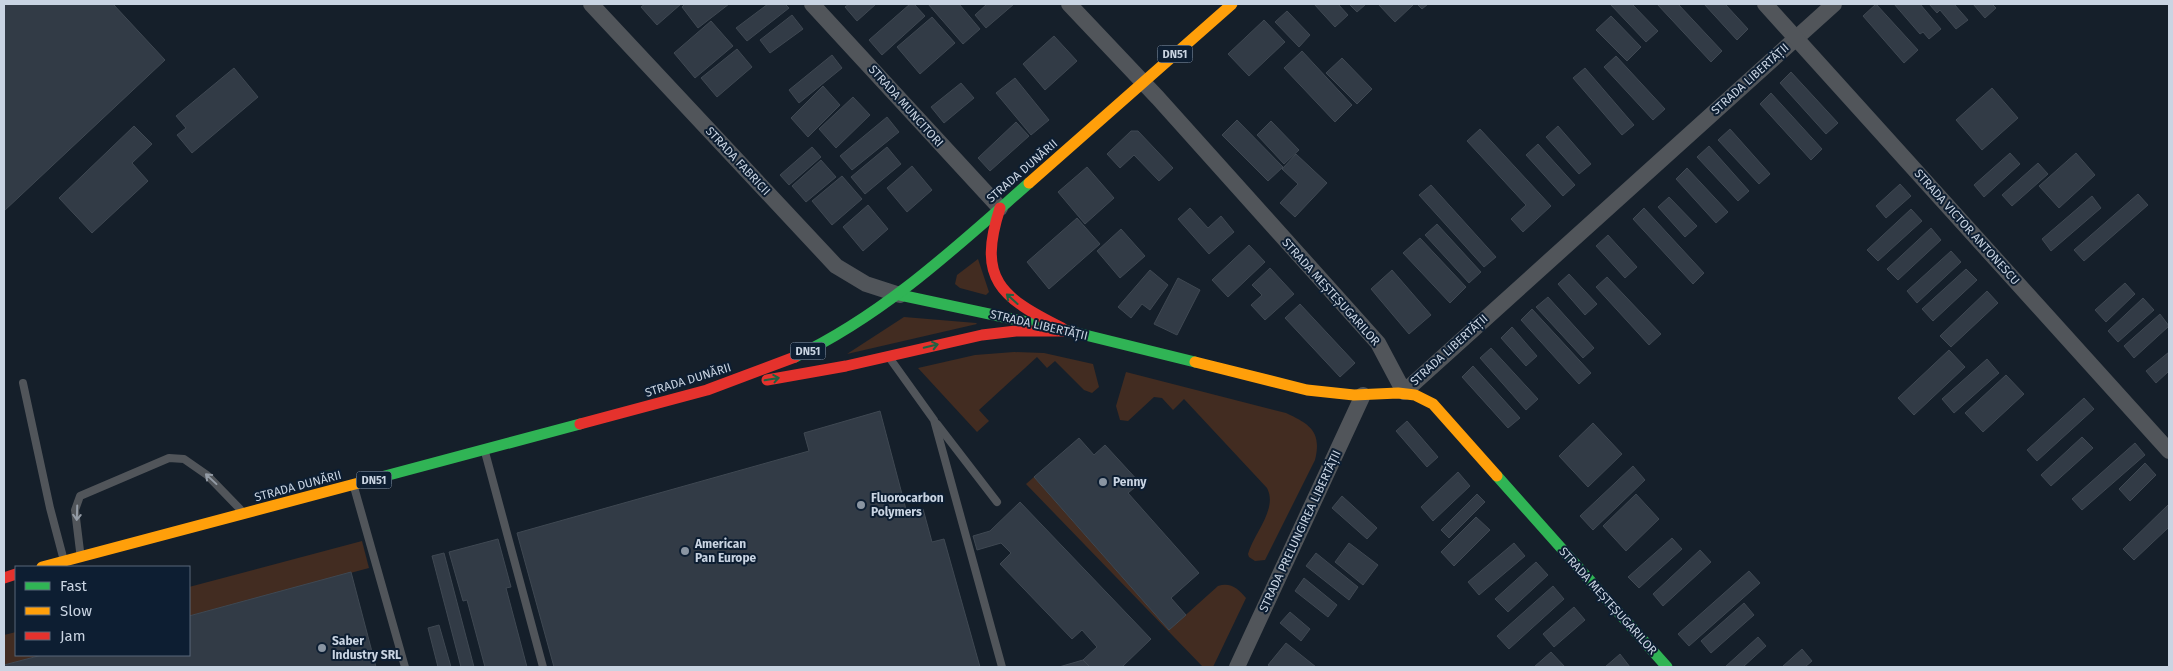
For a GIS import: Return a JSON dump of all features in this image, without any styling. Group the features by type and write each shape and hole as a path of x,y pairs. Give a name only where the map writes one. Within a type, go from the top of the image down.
{"main road":[{"name":"STRADA DUNĂRII","path":"46,566 707,390 772,368 809,351 900,295 1232,4"},
{"path":"1000,208 991,233 990,247 990,262 998,284 1018,305 1070,331"},
{"name":"STRADA LIBERTĂȚII","path":"900,295 1070,331 1307,390 1363,395 1404,392"},
{"path":"707,390 888,356 999,332 1070,331"},
{"name":"STRADA MEȘTEȘUGARILOR","path":"1404,392 1417,394 1433,404 1661,665"}],"street":[{"name":"STRADA FABRICII","path":"591,4 836,266 866,284 900,295"},
{"name":"STRADA MUNCITORI","path":"812,4 1000,208"},
{"name":"STRADA MEȘTEȘUGARILOR","path":"1069,4 1143,82 1378,343 1404,392"},
{"name":"STRADA VICTOR ANTONESCU","path":"1765,4 2169,451"},
{"name":"STRADA LIBERTĂȚII","path":"1404,392 1834,4"},
{"name":"STRADA PRELUNGIREA LIBERTĂȚII","path":"1237,667 1363,395"}],"lane":[{"path":"888,356 997,502"},
{"path":"24,383 50,508 64,561"},
{"path":"934,420 1003,662 1002,667"},
{"path":"484,450 543,667"},
{"path":"81,556 76,510 80,496 169,458 184,459 207,475 245,514"},
{"path":"354,485 405,667"}],"shaded area":[{"path":"978,259 989,292 986,295 960,288 955,284 957,275"},
{"path":"904,317 976,323 977,324 847,354"},
{"path":"1014,352 1044,353 1093,364 1099,387 1092,393 1084,390 1055,361 1047,368 1037,357 979,410 989,421 977,432 918,368 975,355"},
{"path":"1126,372 1286,413 1302,421 1312,430 1317,442 1315,460 1265,560 1255,561 1248,554 1270,504 1267,488 1184,399 1173,410 1162,398 1154,397 1128,421 1120,420 1116,406"},
{"path":"1034,477 1169,630 1218,586 1227,585 1237,589 1246,598 1213,667 1203,667 1026,484"},
{"path":"362,541 369,568 190,616 190,587"},
{"path":"15,632 15,656 38,656 4,665 4,635"}],"building":[{"path":"4,4 113,4 165,60 4,211"},
{"path":"645,4 681,4 657,25 641,7"},
{"path":"685,4 729,4 698,28 682,7"},
{"path":"768,4 785,4 789,8 747,41 736,28"},
{"path":"849,4 876,4 857,21 845,7"},
{"path":"910,4 914,4 925,16 882,55 869,40"},
{"path":"928,4 959,4 980,29 963,44"},
{"path":"987,4 1014,4 986,28 975,15"},
{"path":"1314,4 1338,4 1348,15 1335,27"},
{"path":"1349,4 1366,4 1357,12"},
{"path":"1378,4 1412,4 1413,5 1395,22"},
{"path":"1417,4 1428,4 1422,9"},
{"path":"1610,4 1632,4 1658,31 1646,42"},
{"path":"1657,4 1678,4 1722,51 1711,62"},
{"path":"1704,4 1725,4 1748,29 1737,40"},
{"path":"1876,4 1918,50 1904,63 1863,16"},
{"path":"1894,4 1920,4 1941,29 1929,39 1923,32 1920,34"},
{"path":"1929,4 1954,4 1968,20 1956,29 1940,10 1937,13"},
{"path":"1973,4 1992,4 1996,8 1985,18"},
{"path":"1287,11 1310,35 1299,47 1275,22"},
{"path":"792,15 803,29 770,53 760,40"},
{"path":"1611,16 1641,47 1627,61 1596,30"},
{"path":"932,17 955,43 920,74 897,47"},
{"path":"1264,20 1285,42 1249,76 1228,54"},
{"path":"711,21 733,46 695,78 674,53"},
{"path":"1054,36 1077,61 1045,90 1023,64"},
{"path":"737,49 752,67 717,97 701,78"},
{"path":"1302,51 1352,105 1335,122 1284,68"},
{"path":"832,55 842,68 799,103 789,90"},
{"path":"1616,56 1665,109 1653,120 1604,67"},
{"path":"1342,58 1372,89 1357,104 1326,73"},
{"path":"234,68 258,97 192,153 177,135 186,128 176,116"},
{"path":"1585,68 1634,125 1622,135 1573,78"},
{"path":"1791,72 1838,123 1826,134 1780,83"},
{"path":"1015,78 1049,120 1031,135 996,93"},
{"path":"961,83 974,98 944,123 931,107"},
{"path":"823,86 840,105 808,137 791,118"},
{"path":"1992,88 2018,118 1982,150 1956,120"},
{"path":"1771,93 1822,149 1811,160 1760,104"},
{"path":"853,97 870,115 836,148 819,129"},
{"path":"887,117 899,132 852,170 840,156"},
{"path":"1237,120 1283,167 1268,181 1222,135"},
{"path":"1271,121 1299,150 1284,164 1257,135"},
{"path":"1016,122 1029,136 990,171 978,158"},
{"path":"134,126 152,144 132,163 148,181 92,233 59,198"},
{"path":"1558,126 1591,164 1579,174 1546,137"},
{"path":"1480,129 1551,206 1523,232 1511,219 1526,205 1467,141"},
{"path":"1730,129 1770,174 1759,184 1718,140"},
{"path":"1131,131 1138,131 1173,168 1159,181 1134,155 1120,168 1107,154"},
{"path":"1538,144 1575,185 1563,196 1526,155"},
{"path":"1709,146 1749,191 1738,201 1697,157"},
{"path":"812,147 821,157 789,185 780,175"},
{"path":"887,147 901,164 865,194 851,177"},
{"path":"2010,153 2020,164 1984,197 1974,185"},
{"path":"2076,153 2095,175 2059,208 2039,186"},
{"path":"1296,154 1327,183 1295,217 1280,203 1298,184 1282,169"},
{"path":"821,160 836,177 806,202 792,186"},
{"path":"2038,163 2048,174 2012,206 2002,195"},
{"path":"912,166 932,190 907,212 887,188"},
{"path":"1087,167 1114,198 1085,224 1058,192"},
{"path":"1687,168 1728,212 1716,223 1676,179"},
{"path":"842,176 862,199 832,225 812,201"},
{"path":"1900,184 1911,196 1886,218 1876,206"},
{"path":"1431,185 1496,257 1484,267 1419,195"},
{"path":"2138,194 2148,205 2084,261 2074,250"},
{"path":"2092,196 2101,208 2051,251 2042,239"},
{"path":"1669,197 1697,226 1685,237 1658,207"},
{"path":"868,205 888,229 863,251 843,227"},
{"path":"1190,208 1208,228 1221,216 1234,232 1209,254 1178,219"},
{"path":"1644,208 1704,273 1693,284 1633,219"},
{"path":"1911,209 1922,221 1878,261 1867,250"},
{"path":"1077,218 1100,244 1049,289 1027,262"},
{"path":"1437,224 1481,272 1469,283 1425,235"},
{"path":"1931,228 1941,240 1898,280 1887,269"},
{"path":"1121,229 1145,256 1120,278 1097,251"},
{"path":"1608,235 1637,267 1625,278 1596,246"},
{"path":"1420,238 1466,287 1450,303 1403,253"},
{"path":"1249,245 1265,262 1228,297 1212,280"},
{"path":"1951,251 1961,262 1917,303 1907,291"},
{"path":"1270,268 1294,294 1265,320 1251,305 1262,295 1252,285"},
{"path":"1966,269 1977,280 1933,321 1922,309"},
{"path":"1150,270 1168,285 1150,310 1142,304 1131,318 1118,307"},
{"path":"1392,270 1431,315 1409,334 1371,289"},
{"path":"1569,274 1597,304 1585,315 1558,284"},
{"path":"1607,277 1661,334 1649,345 1596,287"},
{"path":"1178,278 1200,290 1177,335 1154,324"},
{"path":"2125,283 2135,294 2106,322 2095,310"},
{"path":"1987,291 1998,303 1951,347 1940,336"},
{"path":"1548,297 1594,348 1583,358 1536,307"},
{"path":"2143,298 2154,310 2118,342 2108,331"},
{"path":"1300,304 1355,363 1340,377 1285,318"},
{"path":"1532,309 1591,373 1579,384 1521,320"},
{"path":"2160,314 2169,326 2134,358 2124,346"},
{"path":"1512,327 1537,356 1526,366 1501,338"},
{"path":"1491,348 1538,399 1526,410 1480,358"},
{"path":"1949,350 1965,367 1914,415 1898,398"},
{"path":"2169,352 2169,371 2156,383 2146,371"},
{"path":"1987,359 1999,373 1954,413 1942,399"},
{"path":"1473,366 1520,418 1508,428 1462,377"},
{"path":"2006,375 2024,394 1983,432 1965,413"},
{"path":"2084,398 2094,409 2037,461 2027,450"},
{"path":"880,411 907,513 923,509 932,542 944,539 980,667 554,667 517,533 809,451 804,433"},
{"path":"1407,421 1438,457 1427,467 1396,431"},
{"path":"1593,423 1622,454 1588,487 1559,456"},
{"path":"2082,437 2093,448 2051,486 2041,475"},
{"path":"1079,438 1094,455 1105,445 1140,483 1128,493 1199,573 1171,598 1186,615 1169,630 1034,477"},
{"path":"2135,443 2145,455 2082,510 2072,499"},
{"path":"2145,463 2156,475 2130,501 2119,489"},
{"path":"1633,466 1645,480 1593,530 1580,516"},
{"path":"1458,472 1470,486 1433,521 1421,507"},
{"path":"1477,494 1485,502 1449,538 1441,530"},
{"path":"1636,494 1659,519 1626,551 1603,526"},
{"path":"1342,496 1377,528 1367,539 1332,508"},
{"path":"1020,502 1151,639 1122,667 1090,667 1083,660 1097,647 1082,630 1072,639 1000,564 1011,553 1001,543 977,550 973,536 990,531"},
{"path":"2169,504 2169,527 2134,560 2123,549"},
{"path":"1476,517 1490,530 1454,566 1441,552"},
{"path":"1672,538 1682,549 1639,588 1628,577"},
{"path":"498,539 511,587 506,588 527,667 485,667 467,600 463,601 449,552"},
{"path":"1349,543 1378,565 1363,585 1335,562"},
{"path":"1514,543 1525,556 1479,595 1468,582"},
{"path":"1700,550 1711,562 1663,606 1653,594"},
{"path":"444,553 474,667 461,667 432,556"},
{"path":"1316,553 1358,587 1349,600 1306,566"},
{"path":"1536,562 1548,575 1508,612 1495,599"},
{"path":"1749,571 1760,583 1689,646 1678,634"},
{"path":"351,572 376,667 4,667 4,665 38,656 190,656 190,616"},
{"path":"1304,578 1337,605 1328,617 1295,591"},
{"path":"1553,586 1564,599 1509,649 1497,636"},
{"path":"1744,603 1754,615 1711,653 1701,641"},
{"path":"1574,607 1585,620 1554,647 1543,634"},
{"path":"1290,612 1310,629 1301,641 1280,623"},
{"path":"439,625 451,667 438,667 428,628"},
{"path":"1758,637 1766,646 1743,667 1725,667"},
{"path":"1286,643 1316,667 1271,667 1268,665"},
{"path":"1802,649 1812,661 1805,667 1782,667"},
{"path":"1551,652 1565,667 1534,667"},
{"path":"1620,654 1630,667 1605,667"},
{"path":"1083,660 1090,667 1059,667"}],"traffic: fast":[{"path":"795,357 828,340 889,300 946,255 1029,183"},
{"path":"900,295 1069,331 1195,362"},
{"path":"370,480 580,424"},
{"path":"1497,476 1667,667"}],"traffic: slow":[{"path":"1029,183 1232,4"},
{"path":"1195,362 1307,390 1354,395 1398,393 1415,395 1433,404 1497,476"},
{"path":"46,566 370,480"}],"traffic: jam":[{"path":"1000,208 991,252 993,269 999,283 1009,295 1023,306 1062,328"},
{"path":"767,380 846,366 982,335 1016,331 1069,331"},
{"path":"580,424 707,390 795,357"},
{"path":"4,578 15,574"}],"place":[{"name":"Penny","path":"1103,482"},
{"name":"Fluorocarbon Polymers","path":"861,505"},
{"name":"American Pan Europe","path":"685,551"},
{"name":"Saber Industry SRL","path":"322,648"}]}
